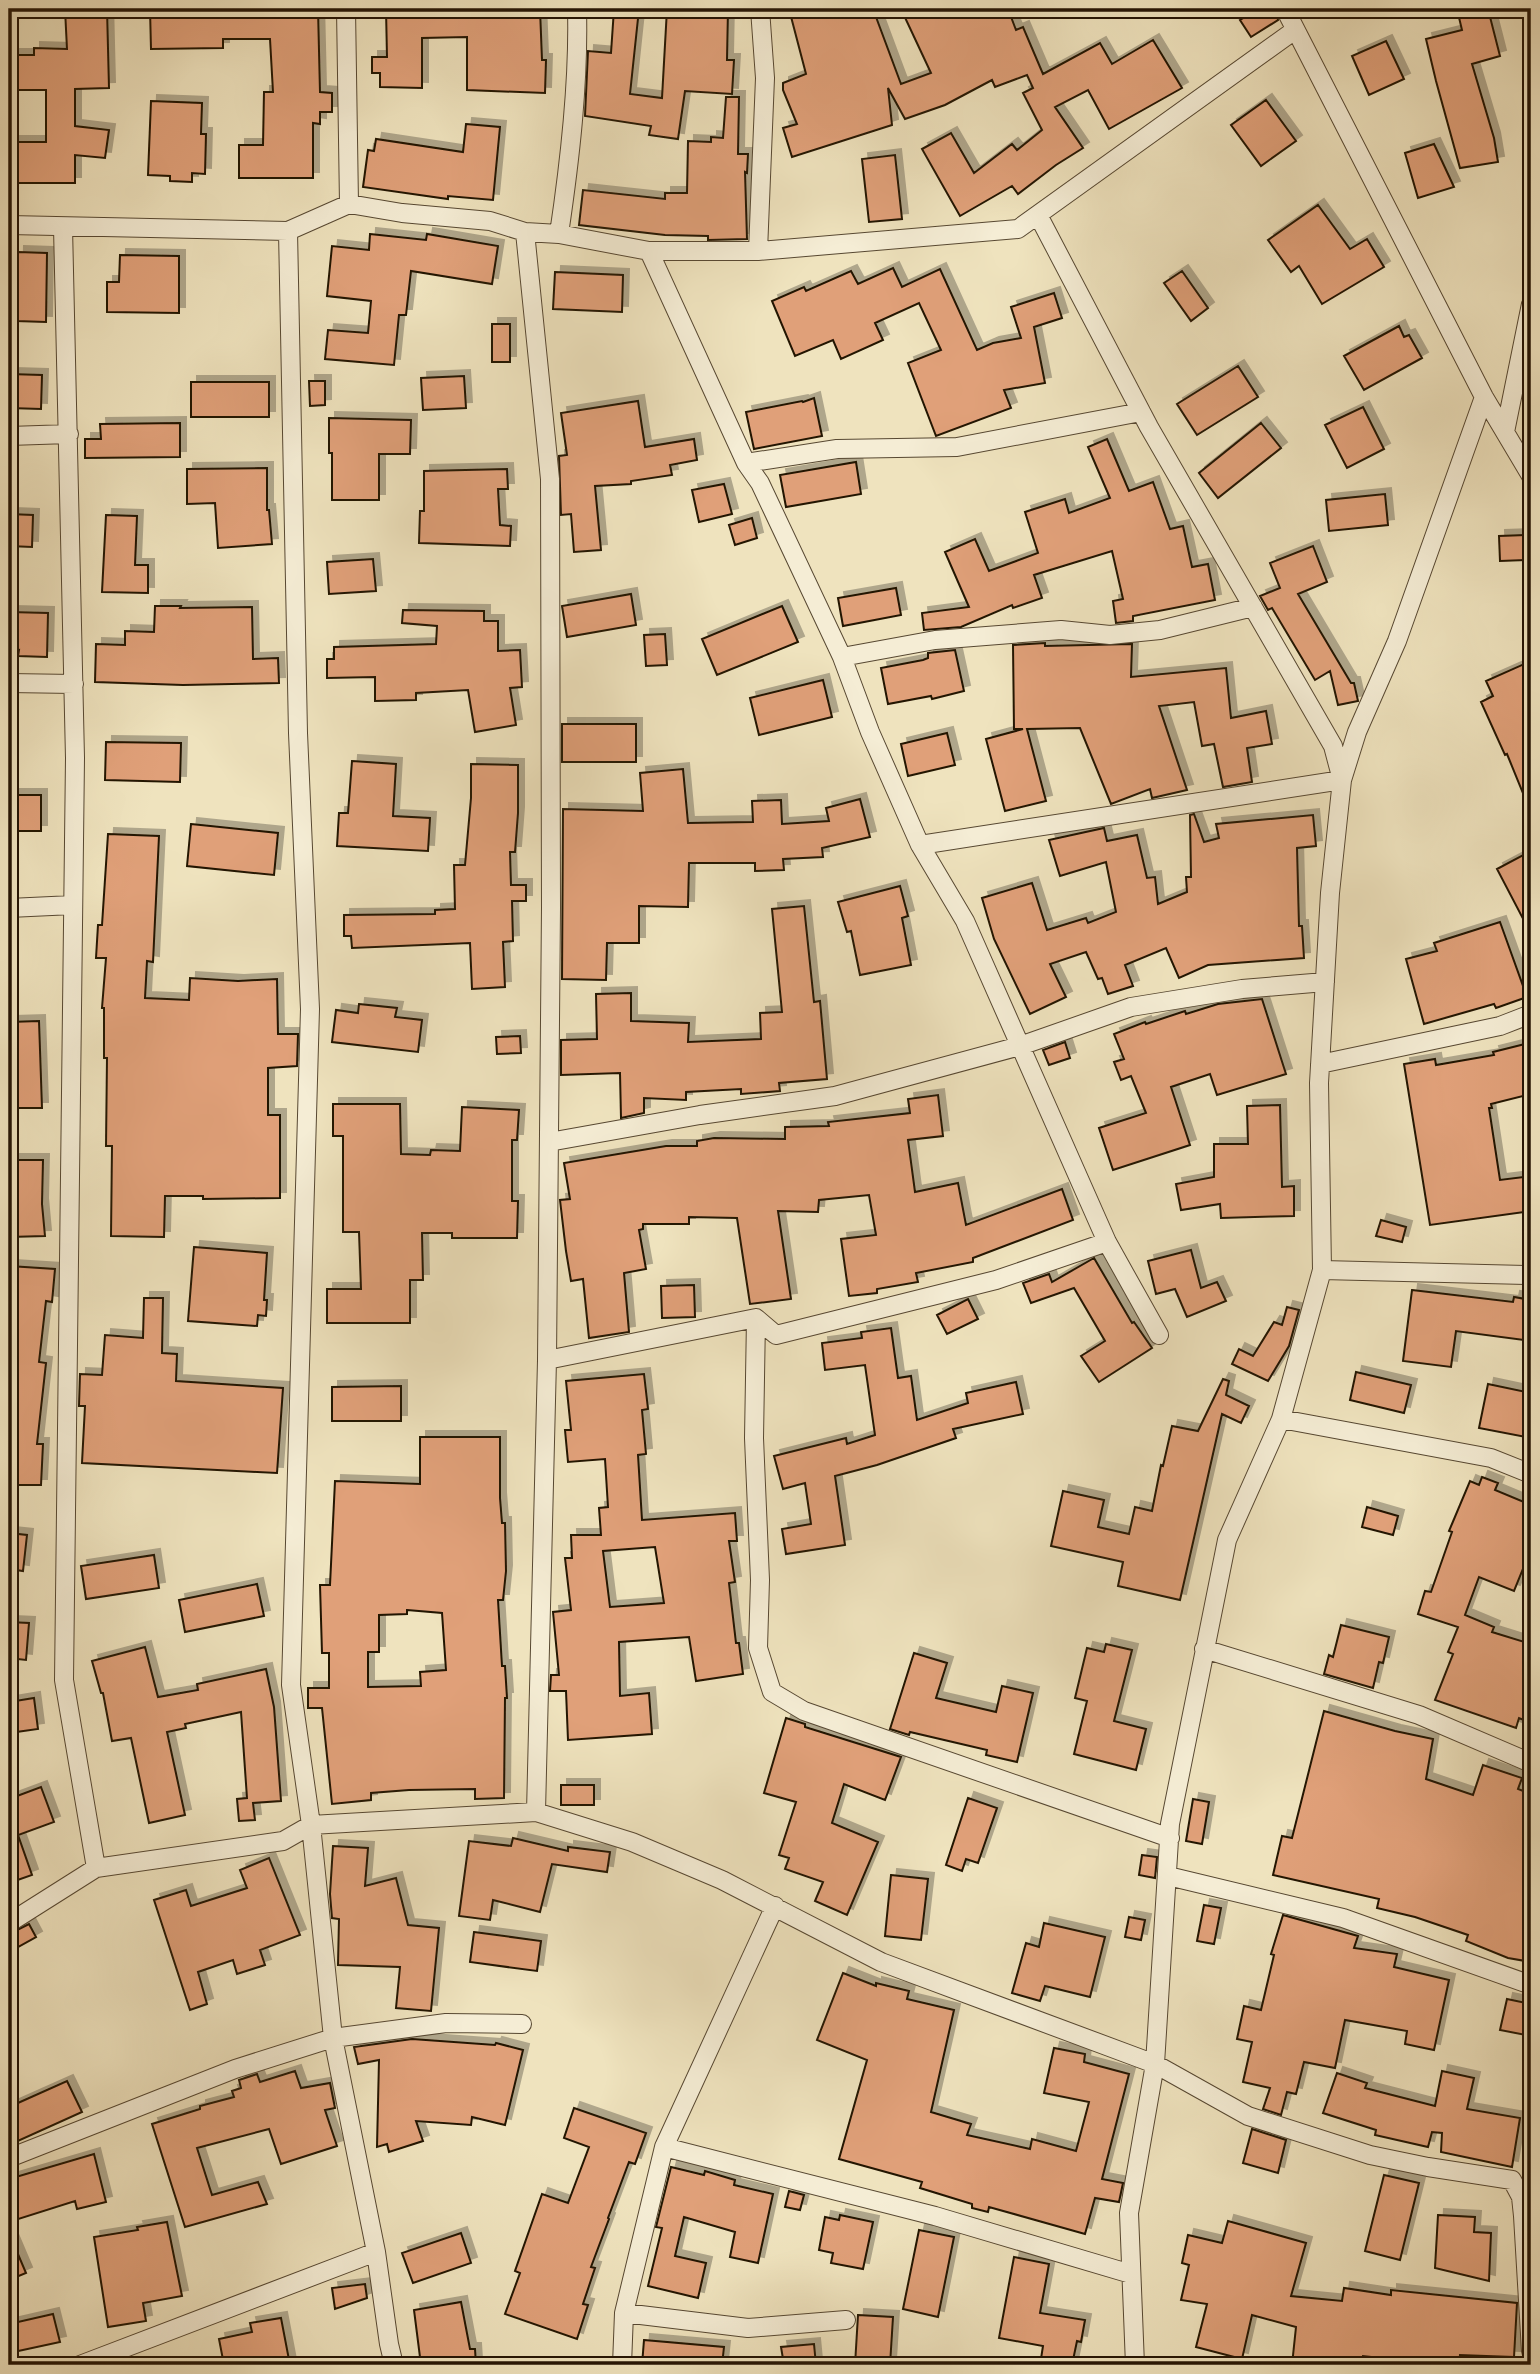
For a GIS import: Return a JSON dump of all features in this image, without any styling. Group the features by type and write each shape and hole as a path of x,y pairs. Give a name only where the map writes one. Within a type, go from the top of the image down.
{"street":[{"path":"346,9 349,204"},
{"path":"559,234 568,169 577,9"},
{"path":"758,251 765,78 760,9"},
{"path":"1285,9 1484,397 1531,476"},
{"path":"9,225 288,231 349,204 402,213 490,221 525,232 559,234 649,251 758,251 1018,229 1295,30"},
{"path":"1038,215 1141,412 1333,746 1342,780"},
{"path":"63,227 74,684 71,1254 64,1680 96,1868"},
{"path":"288,231 298,733 310,1009 291,1685 310,1825 333,2038 376,2252 388,2344 394,2365"},
{"path":"525,232 550,479 547,1360 536,1812"},
{"path":"649,251 746,463 760,483 842,657 870,732 920,845 965,921 1107,1242 1158,1335"},
{"path":"1505,432 1531,304"},
{"path":"1135,2365 1129,2213 1155,2064 1170,1824 1227,1540 1281,1419 1322,1270 1320,1065 1330,893 1342,780 1357,732 1397,641 1484,397"},
{"path":"746,463 837,449 957,447 1141,412"},
{"path":"9,436 69,434"},
{"path":"842,657 935,640 1061,630 1110,635 1160,630 1253,607"},
{"path":"9,683 74,684"},
{"path":"920,845 1342,780"},
{"path":"9,908 73,905"},
{"path":"549,1143 700,1115 835,1096 1020,1046 1131,1007 1242,989 1325,982"},
{"path":"1320,1065 1500,1026 1531,1014"},
{"path":"756,1318 776,1335 996,1280 1107,1242"},
{"path":"1322,1270 1531,1275"},
{"path":"547,1360 756,1318"},
{"path":"756,1318 754,1438 760,1580 758,1648 772,1692 804,1712 1170,1838"},
{"path":"1281,1419 1491,1458 1531,1474"},
{"path":"1204,1649 1419,1716 1531,1763"},
{"path":"9,1923 96,1868 283,1841 310,1825 536,1812 632,1842 722,1880 881,1962 1155,2064 1248,2116 1370,2155 1428,2167 1512,2179 1521,2197 1522,2206 1531,2351"},
{"path":"1168,1876 1343,1918 1531,1984"},
{"path":"622,2365 624,2314 664,2147 775,1906"},
{"path":"9,2158 235,2069 333,2038 446,2023 522,2024"},
{"path":"664,2147 935,2216 1131,2274"},
{"path":"80,2365 376,2252"},
{"path":"624,2314 748,2328 846,2320"}],"building":[{"path":"65,9 107,9 109,88 75,89 75,126 109,130 105,158 75,155 75,183 9,183 9,142 46,142 46,90 9,90 9,55 34,55 34,48 67,49"},
{"path":"150,9 318,9 320,92 332,93 332,112 320,112 320,124 313,123 313,178 239,178 239,145 263,145 264,92 273,92 270,39 223,39 223,48 151,49"},
{"path":"386,9 540,9 542,60 546,60 545,93 467,90 467,37 422,38 422,88 380,87 380,73 372,73 372,57 387,57"},
{"path":"614,9 639,9 630,94 662,98 667,9 728,9 727,60 734,60 732,94 685,91 678,139 649,135 651,126 585,116 588,51 611,53"},
{"path":"789,9 873,9 901,84 931,73 901,9 1008,9 1016,30 1023,27 1043,74 1100,43 1112,64 1153,40 1182,88 1109,129 1088,90 1055,107 1083,148 1018,194 1012,186 960,216 922,149 951,133 974,173 1012,144 1017,150 1042,130 1023,93 1033,88 1027,75 995,87 992,80 945,105 905,119 888,88 892,125 792,157 783,128 797,124 783,90 783,83 806,74"},
{"path":"1259,9 1274,9 1278,20 1251,37 1240,20"},
{"path":"1457,9 1488,9 1500,56 1472,64 1494,138 1498,162 1460,168 1426,39 1462,30"},
{"path":"1386,41 1404,79 1369,95 1352,56"},
{"path":"726,97 739,97 738,154 748,154 747,173 745,172 747,239 708,240 708,236 665,235 579,225 583,190 665,199 665,193 687,193 688,141 711,142 711,137 723,138"},
{"path":"1266,100 1296,141 1261,166 1231,125"},
{"path":"151,101 202,103 201,134 206,134 205,174 192,173 192,182 170,181 170,176 148,175"},
{"path":"466,124 500,127 493,200 448,196 448,199 363,187 368,150 374,151 376,139 463,152"},
{"path":"1434,144 1454,187 1418,198 1405,153"},
{"path":"895,155 902,219 869,222 862,159"},
{"path":"1318,205 1350,249 1367,239 1384,267 1322,304 1299,266 1291,272 1268,240"},
{"path":"370,234 426,240 427,234 498,246 492,284 411,271 406,315 399,315 394,365 325,359 328,330 368,333 371,301 327,296 332,246 369,250"},
{"path":"18,252 47,253 46,322 16,321"},
{"path":"120,255 179,256 179,313 107,312 107,282 119,282"},
{"path":"893,268 902,287 940,269 977,350 993,343 1021,338 1011,307 1054,293 1062,318 1034,327 1045,383 1004,390 1011,408 936,436 908,363 941,350 919,303 875,323 883,340 841,359 833,340 795,356 772,301 804,287 806,291 851,271 858,284"},
{"path":"1182,271 1208,308 1191,321 1164,283"},
{"path":"555,272 623,275 622,312 553,309"},
{"path":"492,324 510,324 510,362 492,362"},
{"path":"1399,326 1404,337 1409,335 1422,358 1364,390 1344,356"},
{"path":"1238,366 1258,397 1197,435 1177,404"},
{"path":"9,374 42,375 41,409 9,408"},
{"path":"464,376 466,408 423,410 421,378"},
{"path":"309,381 325,381 325,405 310,406"},
{"path":"191,382 269,382 269,417 191,417"},
{"path":"814,398 822,436 754,449 746,412"},
{"path":"638,401 645,447 694,439 697,460 670,465 672,475 631,481 631,484 595,486 601,550 574,552 571,514 561,515 559,456 567,455 561,413"},
{"path":"1363,407 1384,449 1347,468 1325,425"},
{"path":"329,418 411,420 410,454 379,454 379,500 332,500"},
{"path":"180,423 180,457 85,458 85,439 101,439 100,424"},
{"path":"1261,423 1281,448 1218,498 1199,473"},
{"path":"1107,439 1129,491 1153,482 1170,529 1183,526 1192,567 1208,564 1215,600 1133,616 1133,621 1116,623 1113,601 1123,599 1112,551 1034,575 1042,598 1013,608 1012,605 961,627 924,630 922,613 969,607 945,552 975,539 989,571 1038,553 1025,512 1065,499 1069,513 1110,498 1088,447"},
{"path":"856,462 861,494 786,507 780,475"},
{"path":"267,468 267,510 272,544 218,548 215,503 187,504 187,469"},
{"path":"507,469 508,489 498,489 500,525 511,526 510,546 419,543 420,511 424,511 424,471"},
{"path":"724,484 732,514 699,522 692,490"},
{"path":"1385,494 1388,525 1329,531 1326,500"},
{"path":"9,514 33,515 32,547 9,546"},
{"path":"106,515 137,516 135,565 148,565 148,593 102,592"},
{"path":"752,518 757,538 735,545 729,525"},
{"path":"1528,535 1529,560 1500,561 1499,536"},
{"path":"1313,546 1327,582 1298,594 1351,683 1354,683 1358,701 1338,705 1330,671 1315,680 1272,608 1268,610 1260,596 1280,588 1270,563"},
{"path":"373,559 376,591 329,594 327,562"},
{"path":"896,588 901,615 843,626 838,598"},
{"path":"631,594 636,625 567,637 562,606"},
{"path":"155,606 252,607 253,659 278,658 279,683 183,685 95,682 96,644 125,645 125,631 154,632"},
{"path":"782,606 798,642 717,675 702,639"},
{"path":"403,610 484,611 484,621 498,621 498,651 520,650 522,687 510,688 516,725 475,732 468,690 416,693 416,700 375,701 375,677 327,678 327,659 334,659 334,647 436,644 437,626 402,623"},
{"path":"9,612 48,613 47,657 18,656 19,650 9,651"},
{"path":"665,634 667,665 646,666 644,635"},
{"path":"1045,643 1045,646 1132,644 1131,677 1226,668 1231,718 1266,711 1272,744 1247,748 1252,782 1223,787 1214,744 1202,746 1194,702 1159,706 1187,790 1152,798 1150,789 1111,804 1080,728 1027,729 1046,801 1005,811 986,739 1023,729 1014,729 1013,645"},
{"path":"955,650 964,691 932,699 931,696 888,704 881,668 923,660 928,658 928,653"},
{"path":"1531,661 1531,813 1507,754 1505,755 1481,702 1493,696 1486,681"},
{"path":"823,680 832,717 759,735 750,698"},
{"path":"562,724 636,724 636,762 562,762"},
{"path":"947,733 955,765 908,776 901,744"},
{"path":"106,742 181,743 180,782 105,780"},
{"path":"352,761 396,764 393,816 430,818 428,851 337,846 339,813 348,813"},
{"path":"471,764 518,765 515,852 510,852 511,885 526,885 526,901 512,901 513,941 503,942 505,987 472,989 470,943 352,948 351,936 344,936 344,915 435,914 435,910 455,909 454,865 465,865"},
{"path":"683,769 688,823 753,822 752,801 781,800 782,824 829,821 826,808 860,799 870,837 822,848 823,857 783,859 784,870 755,871 755,863 689,863 688,907 639,906 639,943 607,943 606,980 562,979 563,809 643,811 640,773"},
{"path":"9,795 41,795 41,831 9,831"},
{"path":"1194,814 1204,842 1219,838 1216,824 1313,815 1316,846 1297,848 1299,926 1302,926 1304,958 1208,965 1179,978 1166,948 1125,965 1133,986 1108,994 1102,978 1098,979 1086,952 1050,964 1066,997 1030,1014 994,939 982,898 1032,883 1047,930 1086,918 1088,923 1116,912 1106,862 1060,876 1049,840 1104,828 1107,841 1137,835 1147,878 1155,877 1158,904 1187,892 1186,877 1191,877 1190,815"},
{"path":"191,824 278,833 274,875 187,866"},
{"path":"108,834 159,836 153,962 147,961 145,998 189,1000 190,978 238,981 277,979 278,1034 298,1034 297,1066 268,1068 268,1115 280,1115 280,1198 203,1199 203,1196 165,1196 164,1237 111,1236 112,1146 106,1146 107,1058 104,1058 102,1008 106,958 96,958 98,925 102,925"},
{"path":"1531,851 1531,934 1497,869"},
{"path":"900,886 908,916 902,918 911,965 860,975 851,931 847,932 838,902"},
{"path":"804,906 814,1002 820,1001 827,1079 779,1083 780,1091 741,1094 741,1089 686,1092 686,1100 644,1098 644,1113 621,1118 620,1073 561,1075 561,1040 597,1039 596,994 631,993 631,1021 689,1023 688,1042 761,1039 760,1013 782,1012 772,909"},
{"path":"1500,922 1527,997 1496,1008 1494,1004 1424,1024 1406,959 1437,951 1434,943"},
{"path":"1262,999 1286,1074 1217,1095 1210,1074 1171,1087 1190,1145 1113,1170 1099,1128 1146,1113 1131,1076 1121,1080 1114,1062 1124,1059 1114,1034 1185,1011 1186,1014 1218,1004"},
{"path":"359,1004 397,1008 395,1017 422,1020 418,1052 332,1042 336,1010 358,1013"},
{"path":"39,1021 42,1108 9,1108 9,1022"},
{"path":"520,1036 521,1053 497,1054 496,1037"},
{"path":"1065,1042 1070,1058 1049,1065 1043,1050"},
{"path":"1525,1044 1531,1069 1531,1094 1491,1104 1492,1108 1489,1108 1500,1180 1531,1176 1531,1211 1430,1225 1404,1064 1435,1059 1436,1065 1494,1055 1493,1052"},
{"path":"938,1095 943,1136 908,1140 915,1192 958,1183 966,1225 1062,1189 1073,1220 973,1258 973,1262 916,1273 918,1282 877,1289 877,1293 849,1296 841,1239 876,1235 869,1195 819,1200 818,1212 778,1211 791,1299 750,1304 737,1218 689,1217 689,1224 643,1224 643,1229 639,1230 646,1269 624,1273 629,1332 589,1338 583,1279 571,1281 566,1251 560,1200 570,1199 564,1163 666,1146 697,1146 697,1141 714,1138 785,1139 785,1127 829,1126 828,1122 910,1113 908,1099"},
{"path":"333,1104 400,1104 401,1154 430,1155 431,1150 460,1151 462,1107 519,1110 517,1140 512,1140 512,1201 518,1201 517,1238 452,1238 452,1233 422,1233 423,1280 410,1280 410,1323 327,1323 327,1289 361,1289 359,1232 343,1232 343,1136 333,1136"},
{"path":"1280,1105 1282,1187 1294,1186 1294,1216 1221,1218 1220,1204 1181,1210 1176,1184 1214,1177 1214,1144 1248,1144 1247,1106"},
{"path":"9,1160 43,1160 42,1204 45,1236 9,1237"},
{"path":"1381,1220 1406,1227 1402,1242 1376,1236"},
{"path":"194,1247 267,1253 264,1300 267,1300 266,1316 258,1315 257,1326 188,1321"},
{"path":"1191,1250 1201,1288 1217,1282 1226,1301 1187,1317 1175,1289 1156,1294 1148,1261"},
{"path":"1094,1258 1132,1323 1134,1322 1152,1348 1099,1382 1081,1356 1105,1341 1074,1288 1031,1303 1023,1283 1049,1274 1052,1282"},
{"path":"9,1266 55,1269 52,1302 46,1301 39,1362 46,1363 37,1444 43,1444 41,1485 9,1485"},
{"path":"694,1285 695,1317 662,1318 661,1286"},
{"path":"1412,1290 1513,1302 1514,1297 1531,1300 1531,1341 1456,1331 1451,1367 1403,1361"},
{"path":"144,1298 163,1298 162,1353 177,1354 176,1381 283,1388 277,1473 82,1463 85,1406 79,1406 80,1374 102,1375 105,1335 143,1338"},
{"path":"968,1299 978,1319 947,1334 937,1315"},
{"path":"1287,1307 1299,1310 1289,1346 1268,1381 1232,1364 1239,1349 1253,1356 1274,1322 1282,1325"},
{"path":"891,1328 898,1378 911,1376 917,1420 968,1403 966,1393 1016,1382 1023,1414 953,1429 956,1438 835,1476 845,1545 786,1554 782,1529 811,1524 805,1483 783,1489 774,1456 846,1438 847,1444 875,1435 865,1365 825,1370 822,1343 862,1338 861,1332"},
{"path":"1356,1372 1411,1385 1404,1413 1350,1400"},
{"path":"644,1374 648,1409 642,1410 646,1454 638,1455 642,1520 735,1513 737,1541 729,1541 735,1582 729,1583 736,1643 739,1643 743,1674 696,1681 689,1637 619,1642 620,1696 649,1693 652,1734 568,1740 566,1691 550,1691 551,1675 559,1675 553,1612 571,1610 565,1558 572,1558 571,1535 601,1535 599,1508 608,1507 605,1459 568,1462 565,1430 571,1430 566,1381","holes":["655,1547 664,1603 610,1607 603,1551"]},
{"path":"1223,1379 1229,1381 1226,1395 1249,1406 1241,1423 1222,1414 1180,1600 1118,1586 1123,1562 1051,1546 1063,1491 1104,1500 1098,1527 1129,1534 1135,1507 1152,1511 1172,1426 1198,1431"},
{"path":"1488,1384 1531,1393 1531,1438 1479,1428"},
{"path":"401,1386 401,1421 332,1421 332,1387"},
{"path":"420,1437 500,1437 500,1498 502,1523 505,1523 506,1571 503,1600 498,1600 507,1698 504,1798 475,1799 475,1789 409,1790 371,1793 371,1800 332,1804 322,1708 308,1708 308,1688 329,1688 329,1653 322,1653 320,1585 330,1585 335,1481 420,1484","holes":["407,1610 442,1613 446,1670 420,1672 421,1686 368,1687 368,1652 379,1652 379,1615 407,1614"]},
{"path":"1482,1477 1498,1483 1495,1490 1531,1505 1531,1549 1514,1591 1479,1577 1465,1615 1494,1627 1492,1632 1531,1644 1531,1723 1519,1718 1516,1728 1435,1700 1453,1654 1448,1652 1458,1627 1418,1614 1425,1591 1431,1592 1452,1532 1449,1531 1470,1481 1479,1485"},
{"path":"1367,1507 1398,1516 1393,1535 1362,1527"},
{"path":"9,1533 27,1535 23,1571 9,1569"},
{"path":"154,1555 159,1588 86,1599 81,1566"},
{"path":"257,1584 264,1616 185,1632 179,1600"},
{"path":"9,1622 29,1623 26,1660 9,1658"},
{"path":"1341,1625 1389,1637 1373,1688 1324,1674 1329,1655 1333,1657"},
{"path":"1106,1644 1132,1650 1114,1721 1146,1729 1136,1770 1074,1754 1087,1701 1075,1698 1087,1648 1104,1652"},
{"path":"145,1647 158,1697 198,1690 197,1684 266,1669 274,1707 281,1801 253,1803 255,1820 239,1821 237,1799 247,1798 241,1712 185,1724 186,1728 167,1732 185,1815 149,1823 131,1738 112,1741 103,1693 92,1661"},
{"path":"914,1653 947,1663 936,1698 996,1712 1002,1686 1033,1693 1017,1762 986,1755 987,1750 890,1729"},
{"path":"34,1698 38,1729 9,1733 9,1702"},
{"path":"1324,1711 1433,1739 1426,1779 1473,1795 1483,1765 1522,1778 1518,1789 1531,1794 1531,1962 1508,1958 1466,1941 1468,1935 1415,1917 1377,1908 1379,1899 1273,1875 1282,1836 1292,1838"},
{"path":"786,1718 805,1724 805,1727 901,1757 885,1800 844,1784 832,1823 878,1842 847,1915 815,1901 823,1882 785,1869 789,1858 779,1855 796,1802 764,1793"},
{"path":"561,1785 594,1785 594,1805 561,1805"},
{"path":"41,1787 54,1822 18,1835 32,1875 9,1883 9,1799"},
{"path":"968,1798 997,1808 978,1863 966,1859 962,1871 946,1865"},
{"path":"1193,1799 1209,1802 1202,1844 1186,1841"},
{"path":"513,1838 568,1851 568,1847 610,1852 607,1872 552,1864 540,1912 493,1900 490,1920 459,1916 469,1841 511,1846"},
{"path":"333,1846 368,1848 365,1886 396,1878 408,1925 439,1928 431,2011 396,2008 400,1967 338,1965 339,1919 332,1918 330,1894"},
{"path":"1142,1855 1157,1857 1155,1878 1139,1875"},
{"path":"269,1858 300,1935 260,1950 265,1965 237,1974 233,1960 198,1972 207,2004 190,2010 154,1900 186,1890 191,1906 247,1888 240,1870"},
{"path":"891,1875 928,1879 921,1940 885,1936"},
{"path":"1204,1905 1221,1908 1214,1944 1197,1941"},
{"path":"1283,1915 1358,1936 1354,1948 1397,1954 1394,1967 1449,1980 1434,2050 1405,2044 1407,2031 1345,2020 1335,2068 1304,2062 1296,2094 1287,2092 1281,2115 1263,2109 1270,2088 1243,2082 1252,2042 1237,2039 1244,2006 1261,2010 1274,1955 1271,1954"},
{"path":"1129,1917 1145,1920 1141,1940 1125,1937"},
{"path":"1044,1923 1105,1937 1090,1997 1045,1986 1040,2001 1012,1993 1026,1943 1039,1947"},
{"path":"29,1924 36,1937 9,1952 9,1934"},
{"path":"474,1932 541,1941 537,1971 470,1962"},
{"path":"843,1973 876,1986 876,1983 909,1991 907,1999 954,2010 931,2112 971,2124 967,2135 1030,2149 1032,2139 1076,2151 1089,2102 1044,2093 1054,2048 1085,2054 1084,2062 1129,2074 1102,2179 1123,2183 1119,2202 1095,2198 1085,2234 989,2207 988,2212 972,2208 972,2204 920,2188 922,2182 839,2159 867,2060 817,2040"},
{"path":"1507,1999 1531,2004 1531,2036 1500,2030"},
{"path":"412,2039 496,2043 523,2050 505,2125 472,2117 471,2125 416,2121 423,2141 389,2152 387,2144 377,2147 379,2060 358,2064 354,2047"},
{"path":"295,2071 301,2088 330,2083 335,2108 325,2110 337,2146 281,2164 269,2129 197,2148 212,2195 258,2182 267,2204 185,2227 152,2124 234,2097 232,2091 241,2088 239,2080 257,2074 260,2082"},
{"path":"1442,2071 1474,2078 1467,2109 1520,2118 1512,2167 1441,2152 1442,2133 1432,2132 1428,2147 1375,2135 1376,2130 1323,2113 1337,2073 1367,2083 1365,2088 1435,2106"},
{"path":"67,2081 82,2112 9,2145 9,2107"},
{"path":"574,2108 646,2133 635,2164 629,2162 591,2267 595,2268 583,2304 588,2305 577,2339 505,2314 520,2273 515,2271 542,2194 568,2203 589,2147 564,2138"},
{"path":"1252,2129 1286,2140 1278,2173 1243,2163"},
{"path":"94,2154 106,2202 77,2209 75,2201 9,2222 9,2179"},
{"path":"671,2167 704,2175 705,2171 735,2180 734,2185 773,2194 758,2263 730,2257 735,2232 684,2217 675,2256 706,2263 698,2298 648,2286 662,2228 656,2227"},
{"path":"1384,2175 1419,2183 1400,2260 1365,2251"},
{"path":"789,2191 804,2195 800,2210 785,2207"},
{"path":"840,2215 873,2222 863,2269 831,2263 833,2253 819,2250 825,2217 839,2220"},
{"path":"1438,2215 1475,2217 1474,2232 1491,2233 1489,2281 1435,2268"},
{"path":"1228,2221 1306,2243 1291,2296 1342,2301 1344,2288 1391,2295 1391,2290 1517,2303 1514,2357 1460,2355 1459,2365 1427,2365 1363,2356 1362,2365 1324,2361 1324,2365 1292,2365 1296,2327 1252,2315 1242,2359 1196,2347 1207,2304 1181,2300 1189,2265 1182,2263 1188,2235 1222,2243"},
{"path":"167,2222 182,2296 143,2303 146,2321 108,2327 94,2237"},
{"path":"919,2230 954,2237 938,2317 903,2309"},
{"path":"9,2233 26,2273 9,2280"},
{"path":"461,2233 471,2263 413,2283 402,2253"},
{"path":"1014,2257 1049,2264 1040,2313 1085,2320 1081,2342 1077,2341 1072,2365 1040,2365 1043,2346 999,2338"},
{"path":"365,2284 367,2298 335,2309 332,2288"},
{"path":"461,2302 470,2349 475,2349 476,2365 421,2365 414,2310"},
{"path":"53,2314 60,2342 9,2353 9,2324"},
{"path":"858,2315 893,2317 890,2365 855,2365"},
{"path":"281,2318 290,2365 224,2365 219,2339 252,2332 250,2323"},
{"path":"644,2340 724,2347 722,2365 642,2365"},
{"path":"814,2344 816,2365 784,2365 781,2347"}]}
